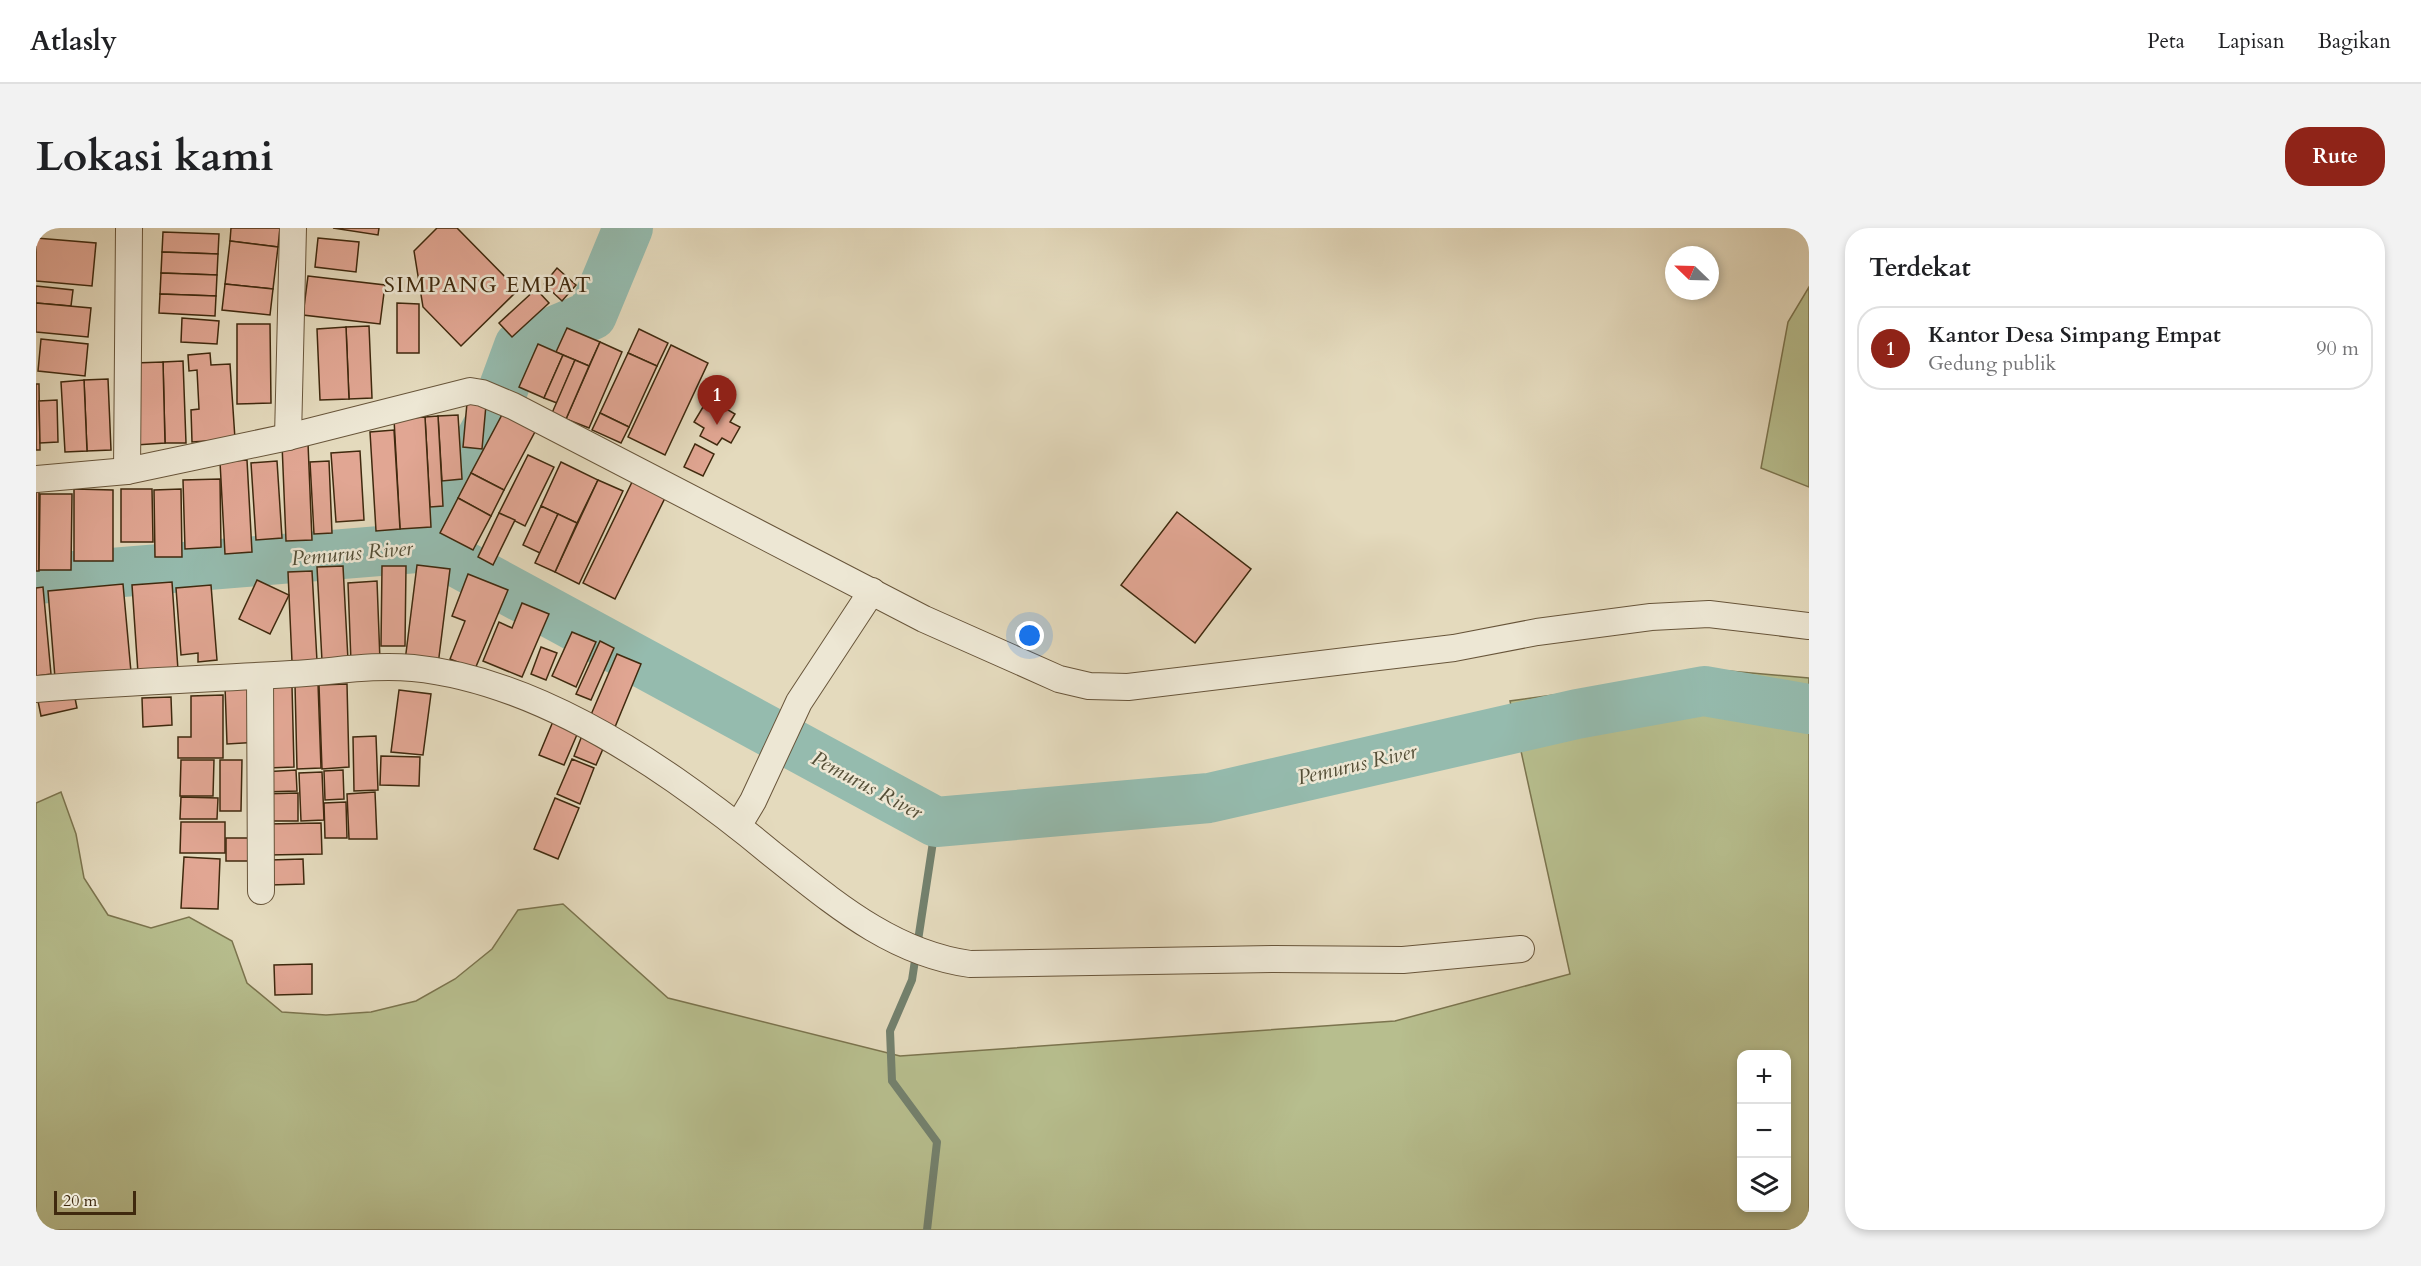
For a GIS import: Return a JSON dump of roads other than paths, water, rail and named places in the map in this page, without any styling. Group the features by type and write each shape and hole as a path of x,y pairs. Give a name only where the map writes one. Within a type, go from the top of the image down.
{"street":[{"path":"127,471 129,228"},
{"path":"288,437 293,228"},
{"path":"36,479 127,471 288,437 470,392 482,393 513,406 924,619 1049,674 1089,686 1128,687 1454,648 1537,632 1651,616 1709,614 1809,626"},
{"path":"738,826 753,801 799,702 872,591"},
{"path":"36,689 319,673 364,666 415,668 478,681 561,713 619,743 674,779 738,826 861,923 949,961 970,964 1274,959 1403,960 1521,949"},
{"path":"260,676 261,891"}],"waterway":[{"path":"429,547 447,501 493,417 519,346 592,315 628,228"},
{"name":"Pemurus River","path":"36,579 429,547 936,822 1209,798 1577,714 1704,691 1809,709"},
{"path":"927,1230 937,1142 892,1081 890,1031 912,980 936,822"}],"place":[{"name":"Kantor Desa Simpang Empat","path":"717,425"}],"district":[{"name":"SIMPANG EMPAT","path":"488,284"}]}
